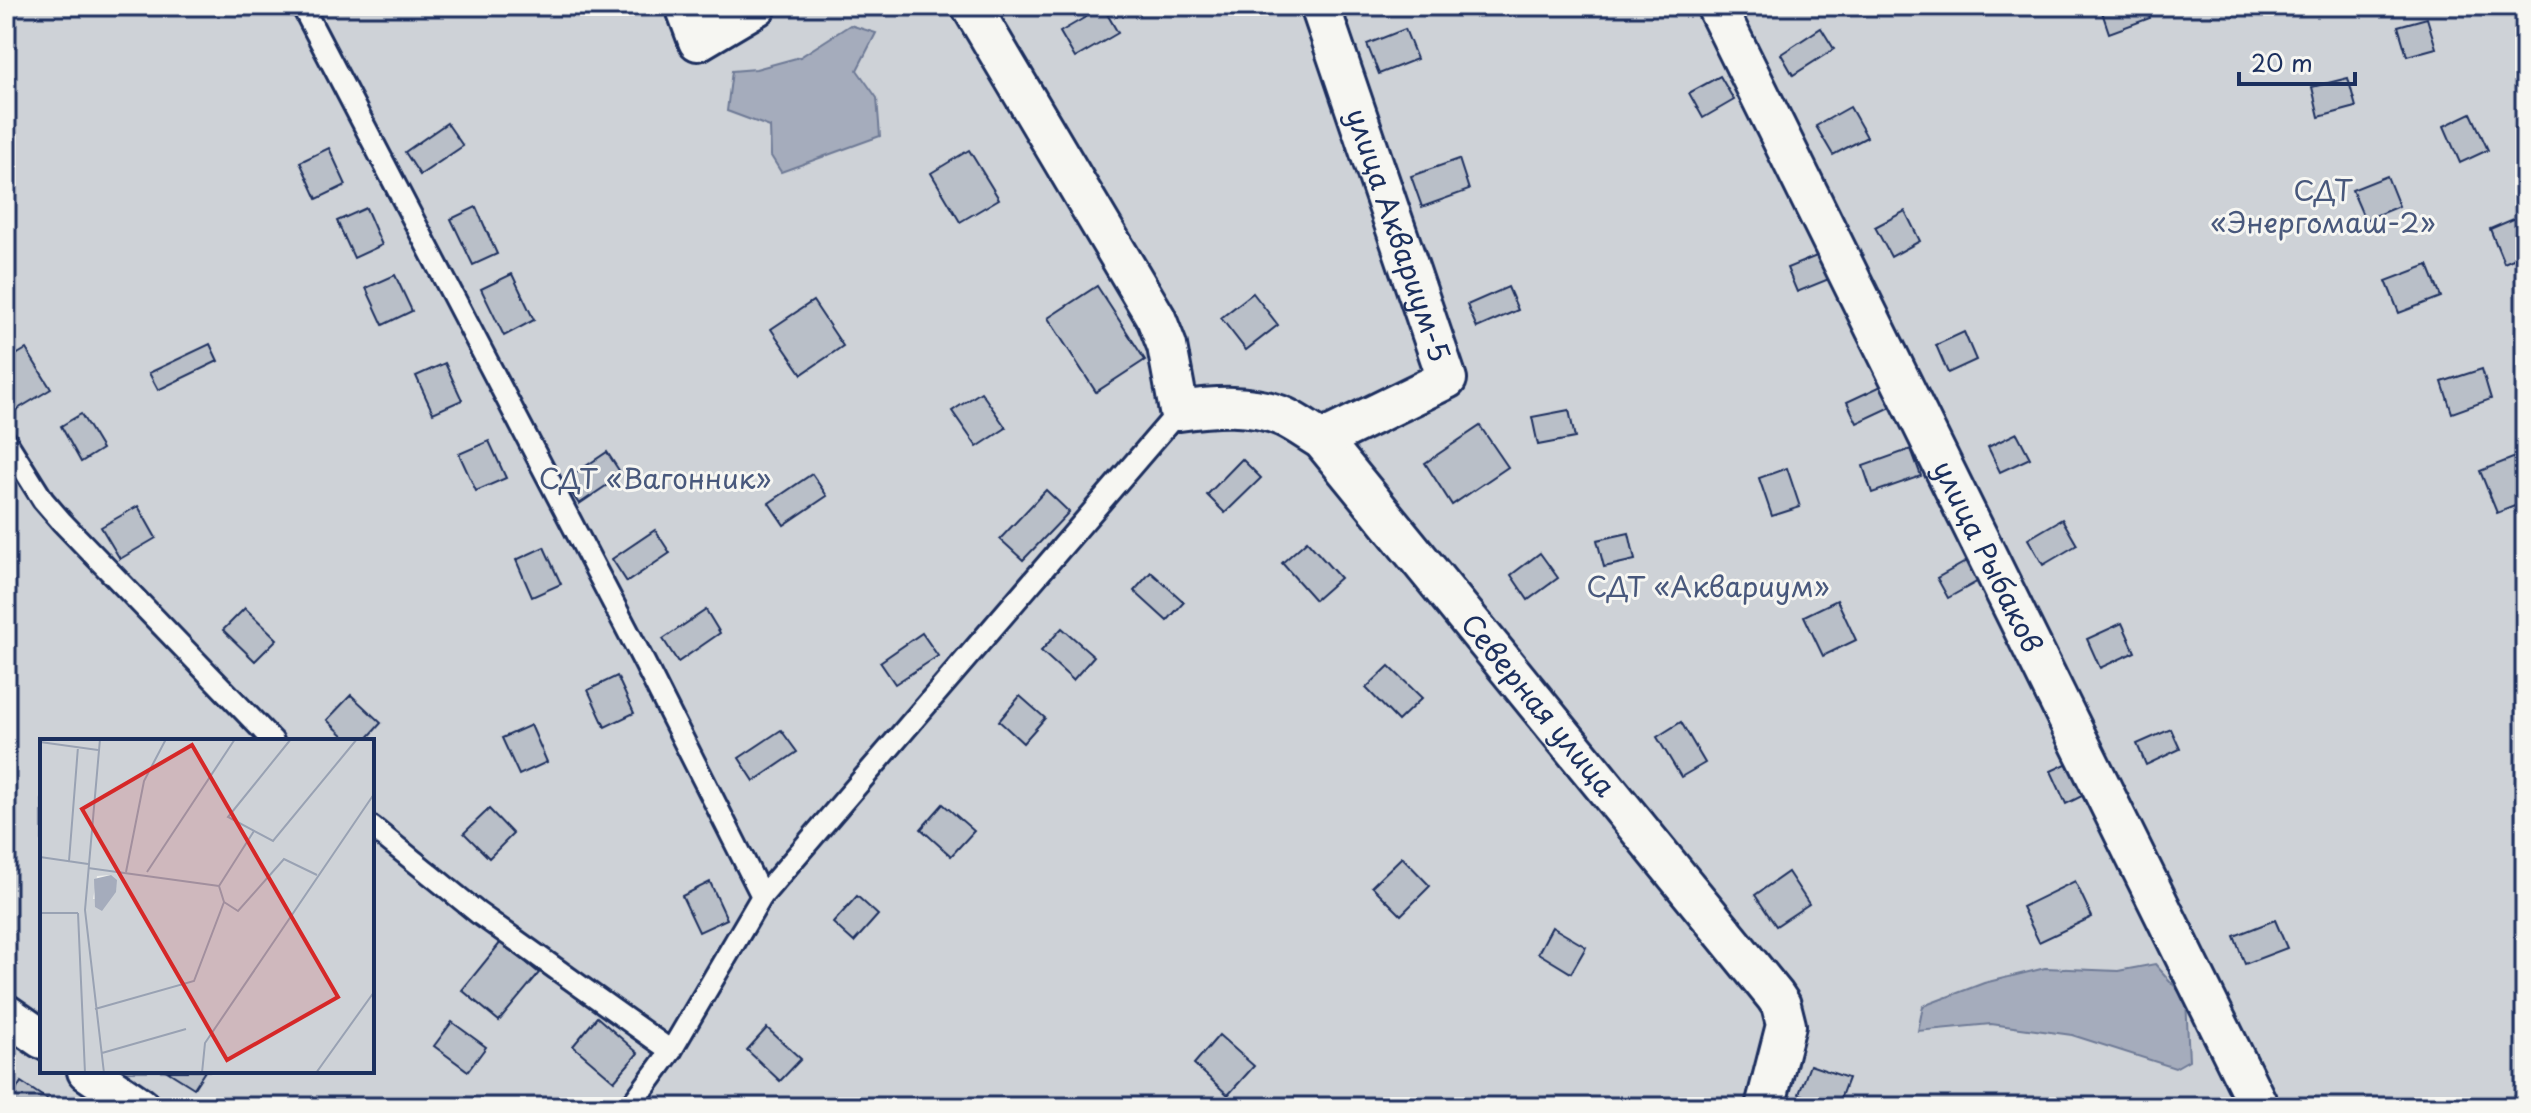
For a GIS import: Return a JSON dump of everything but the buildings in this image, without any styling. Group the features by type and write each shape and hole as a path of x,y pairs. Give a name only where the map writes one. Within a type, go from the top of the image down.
{"street":[{"path":"685,6 698,41 757,6"},
{"path":"971,6 1156,318 1167,346 1179,411"},
{"name":"улица Аквариум-5","path":"1320,6 1447,379 1322,440"},
{"name":"улица Рыбаков","path":"1716,6 2259,1107"},
{"name":"Северная улица","path":"1179,411 1211,406 1243,407 1285,417 1322,440 1781,1005 1786,1025 1765,1107"},
{"path":"6,1014 40,1038"},
{"path":"90,1073 140,1107"}],"lane":[{"path":"302,6 644,662 762,896"},
{"path":"630,1107 671,1051 762,896 1179,411"},
{"path":"6,441 43,500 62,522 271,739"},
{"path":"374,829 478,913 671,1051"}],"green space":[{"path":"6,6 2525,6 2525,1107 6,1107"}],"water":[{"path":"850,25 876,33 857,70 877,98 880,136 781,172 771,156 770,127 727,111 732,71 756,69 800,57"},
{"path":"2155,964 2186,999 2189,1060 2175,1068 2072,1035 1991,1024 1918,1031 1923,1006 1984,983 2045,968 2118,971"}],"park label":[{"name":"СДТ «Энергомаш-2»","path":"2323,207"},
{"name":"СДТ «Вагонник»","path":"655,479"},
{"name":"СДТ «Аквариум»","path":"1708,587"}]}
